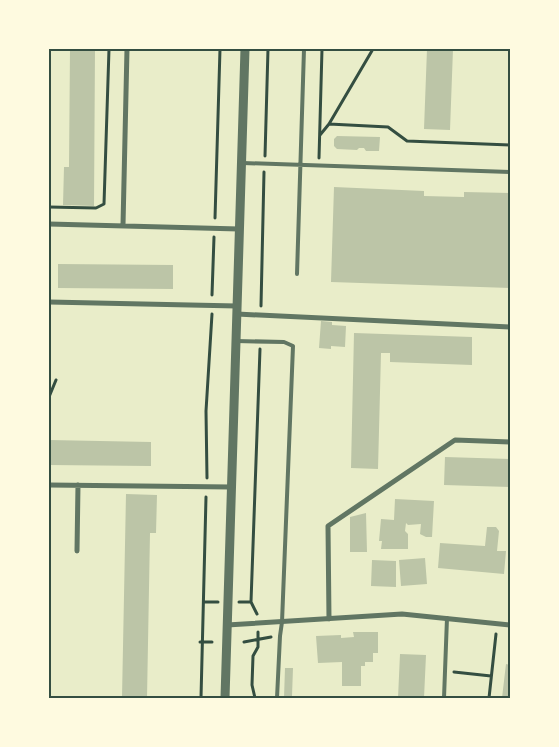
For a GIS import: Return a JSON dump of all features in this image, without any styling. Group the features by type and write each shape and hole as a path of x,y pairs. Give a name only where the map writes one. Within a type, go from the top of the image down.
{"street":[{"path":"122,225 127,49"},
{"path":"225,698 245,49"},
{"path":"49,224 239,229"},
{"path":"49,302 212,305 237,310 510,327"},
{"path":"328,619 328,526 455,440 510,442"},
{"path":"49,485 231,488"},
{"path":"77,552 78,486"},
{"path":"227,625 402,614 510,625"}],"lane":[{"path":"297,274 304,49"},
{"path":"241,163 510,172"},
{"path":"236,341 284,342 293,346 282,622 277,698"},
{"path":"444,698 447,618"}],"path":[{"path":"49,207 96,208 104,204 109,49"},
{"path":"202,698 206,411 215,228 220,49"},
{"path":"319,166 322,49"},
{"path":"320,135 329,124 373,49"},
{"path":"329,124 388,127 407,141 510,144"},
{"path":"49,397 56,380"},
{"path":"251,602 259,616 258,647 253,656 252,675 255,698"},
{"path":"489,698 496,634 503,635"},
{"path":"244,642 280,636"},
{"path":"202,642 212,642"},
{"path":"445,671 491,676"}],"building":[{"path":"70,49 95,49 94,206 63,205 64,167 69,167"},
{"path":"427,49 453,49 450,130 424,129"},
{"path":"337,136 380,137 379,151 366,151 364,148 357,150 337,149 334,146 334,139"},
{"path":"334,187 424,191 424,196 464,197 464,192 510,193 510,288 331,282"},
{"path":"58,264 173,265 173,289 58,288"},
{"path":"321,321 332,322 332,325 346,326 345,347 331,346 331,349 319,348"},
{"path":"354,333 472,337 472,365 390,362 390,353 381,353 378,469 351,468"},
{"path":"49,440 151,442 151,466 49,465"},
{"path":"445,457 510,459 510,487 444,485"},
{"path":"126,494 157,495 156,533 150,533 147,698 122,698"},
{"path":"395,499 434,501 432,537 420,534 421,524 408,525 406,523 405,531 408,534 408,549 381,549 382,541 379,541 381,519 394,520"},
{"path":"366,513 367,552 350,552 350,517"},
{"path":"487,527 496,527 499,531 497,551 506,551 504,574 438,568 440,543 485,546"},
{"path":"425,558 427,584 401,586 399,560"},
{"path":"372,560 396,561 396,587 371,586"},
{"path":"353,632 378,632 378,653 373,653 373,662 365,662 365,666 361,666 361,686 342,686 342,662 318,663 316,636 341,635 341,638 354,637"},
{"path":"400,654 426,655 424,698 398,698"},
{"path":"506,664 510,665 510,698 502,698"},
{"path":"285,668 293,668 292,696 296,696 296,698 284,698"}]}
